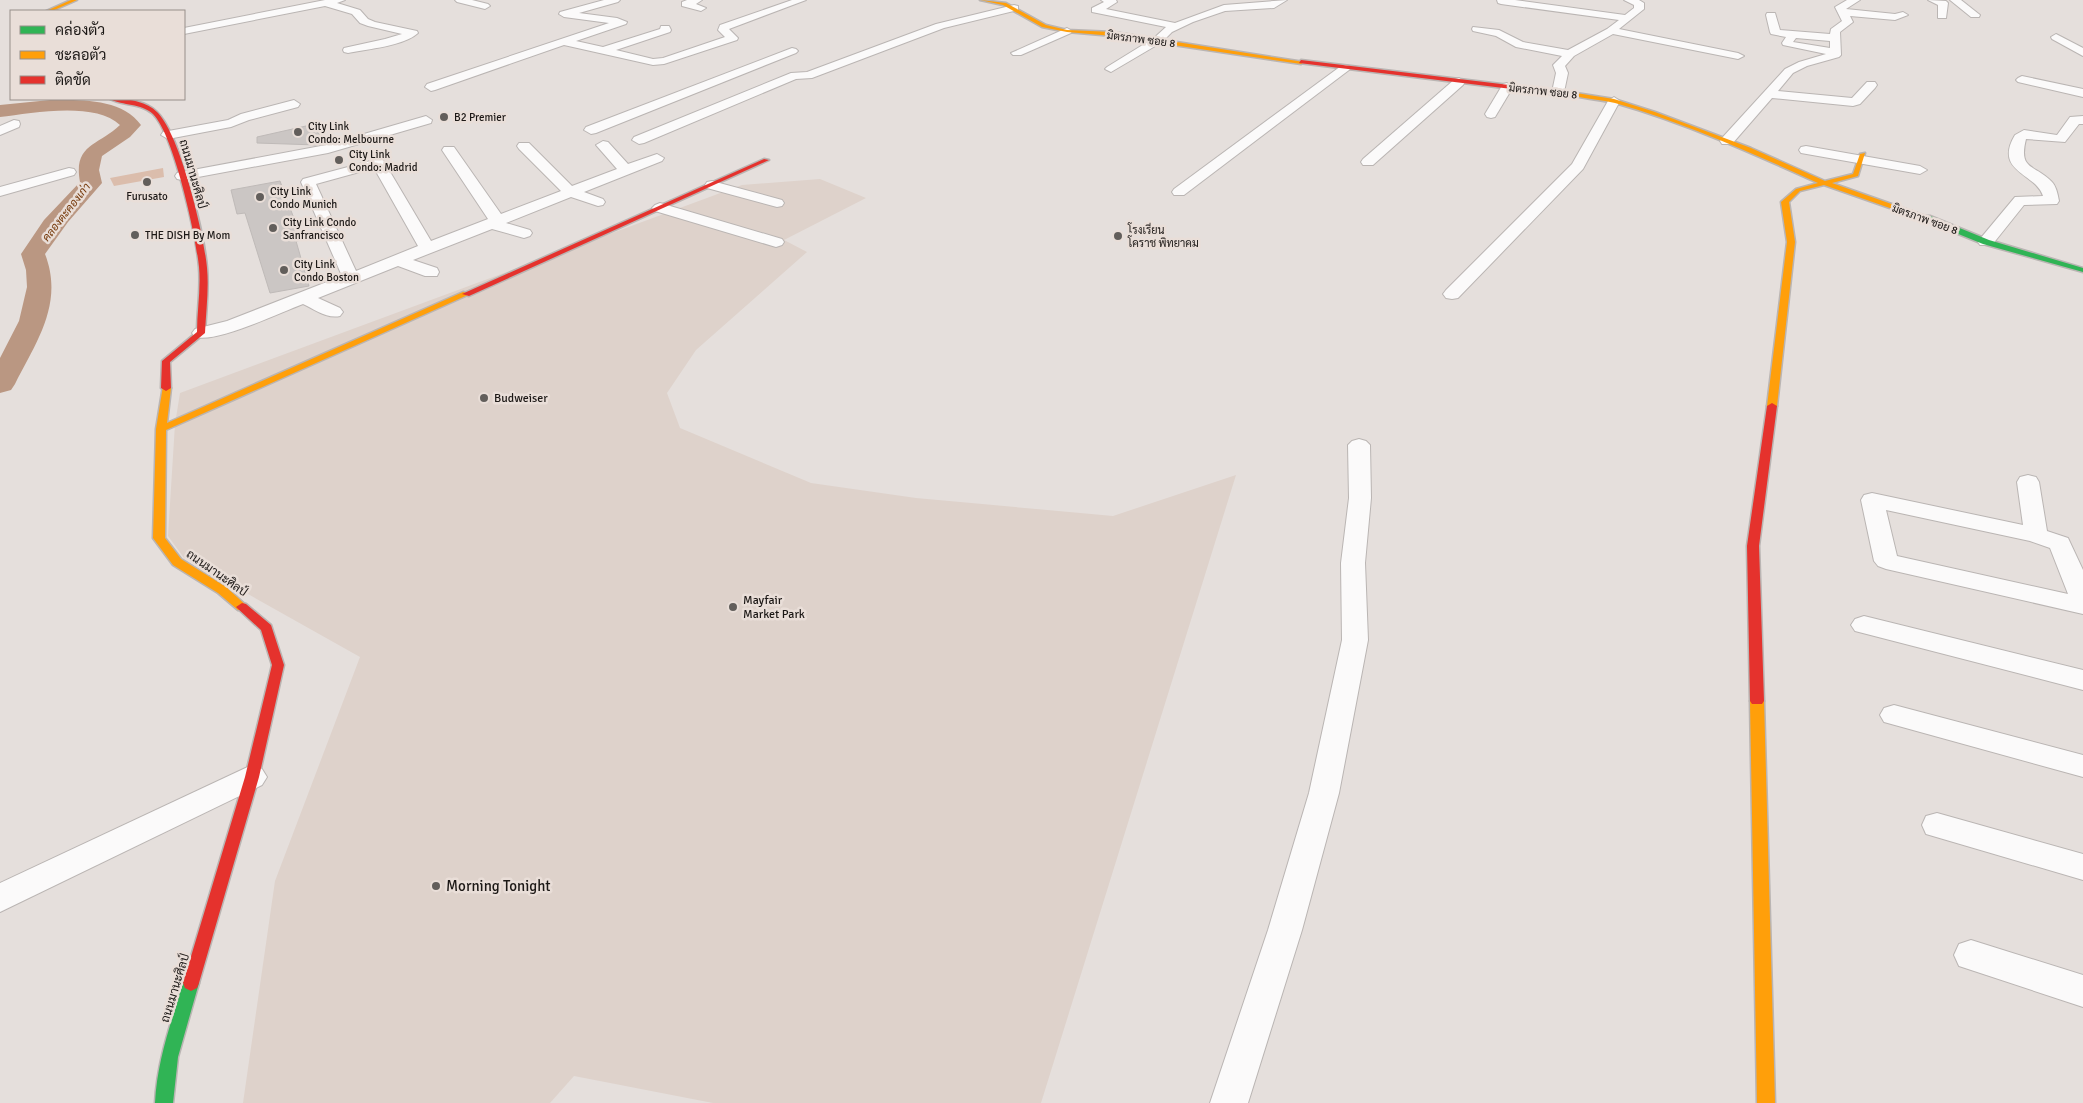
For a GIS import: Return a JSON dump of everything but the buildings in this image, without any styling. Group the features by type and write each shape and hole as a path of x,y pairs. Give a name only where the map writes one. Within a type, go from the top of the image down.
{"street":[{"path":"50,10 75,0"},
{"path":"185,31 340,0"},
{"path":"460,0 485,6"},
{"path":"431,86 625,23 564,14 615,0"},
{"path":"564,42 653,62 664,61 733,38 723,30 724,27 801,0"},
{"name":"มิตรภาพ ซอย 8","path":"982,0 1010,4 1028,18 1044,26 1067,31 1158,40 1345,68 1558,92 1614,101 1653,113 1726,141 1824,183 1940,223 1986,242 2083,270"},
{"path":"1106,0 1112,2 1096,10 1175,26"},
{"path":"1111,68 1158,40 1175,26 1224,8 1274,5 1282,0"},
{"path":"1558,92 1562,73 1559,65 1570,54 1611,30 1639,9 1638,4 1629,0"},
{"path":"1726,141 1741,128 1789,71 1803,64 1835,55 1835,30 1848,22 1840,7 1855,0"},
{"path":"1933,0 1943,3 1942,16"},
{"path":"1955,0 1975,15"},
{"path":"1501,1 1626,18"},
{"path":"326,3 356,12 364,21 372,24 413,34 388,42 348,50"},
{"path":"639,140 795,76 808,76 940,26 1010,4"},
{"path":"1843,12 1895,17 1903,15"},
{"path":"1771,15 1775,32 1835,38"},
{"path":"609,53 666,30 665,28"},
{"path":"1477,29 1500,33 1520,45 1570,54"},
{"path":"1611,30 1738,56"},
{"path":"1017,53 1067,31"},
{"path":"1793,35 1788,44 1835,52"},
{"path":"2056,38 2083,53"},
{"path":"609,53 644,45"},
{"path":"591,130 792,51"},
{"path":"769,61 823,70"},
{"path":"1179,192 1345,68"},
{"path":"2022,80 2083,93"},
{"path":"1368,162 1459,82"},
{"path":"1769,94 1853,102 1871,85"},
{"path":"1491,114 1508,87"},
{"name":"ถนนมานะศิลป์","path":"117,100 143,106 157,115 168,135 182,176 202,260 201,333 166,361 166,391 161,428 159,538 177,562 222,590 267,628 278,665 252,777 170,1056 164,1088 164,1103"},
{"path":"1452,294 1578,166 1614,101"},
{"path":"168,135 227,124 246,116 294,104"},
{"path":"182,176 328,149 426,120"},
{"path":"1986,242 2020,200 2052,201 2047,185 2021,168 2016,153 2020,138 2024,134 2060,139 2075,120 2083,120"},
{"path":"0,131 14,124"},
{"path":"603,145 626,170"},
{"path":"524,146 570,192 598,202"},
{"path":"449,150 493,222 524,234"},
{"path":"1806,150 1862,157 1920,170"},
{"path":"1766,1103 1753,546 1791,242 1785,202 1798,190 1856,176 1862,157"},
{"path":"201,333 233,325 657,158"},
{"path":"161,428 219,405 766,160"},
{"path":"351,278 308,182 378,163 427,248"},
{"path":"0,192 69,172"},
{"path":"712,185 777,203"},
{"path":"660,208 776,242"},
{"path":"398,260 431,272"},
{"path":"303,297 334,312"},
{"path":"1229,1103 1285,930 1324,793 1355,640 1353,563 1360,498 1359,445"},
{"path":"2028,482 2036,535"},
{"path":"2083,601 2060,543 2036,535 1872,500 1886,561 2083,606"},
{"path":"1864,625 2083,680"},
{"path":"1894,715 2083,766"},
{"path":"0,898 252,777"},
{"path":"1937,825 2083,867"},
{"path":"1971,955 2083,991"}],"shaded area":[{"path":"163,168 164,177 114,186 110,178"},
{"name":"Mayfair Market Park","path":"820,179 866,198 784,240 807,252 696,350 667,393 680,428 811,483 916,498 1113,516 1236,475 1041,1103 713,1103 574,1076 550,1103 243,1103 275,881 360,657 184,558 168,536 175,424 180,393 742,185"}],"waterway":[{"name":"คลองตะคองเก่า","path":"0,111 50,106 89,107 107,110 121,116 131,125 115,139 93,153 89,160 88,170 91,183 52,225 33,254 39,270 38,304 25,338 0,384"}],"traffic: fast":[{"path":"1927,218 1986,242 2083,270"},
{"path":"164,1103 170,1057 191,983"}],"traffic: slow":[{"path":"50,10 75,0"},
{"path":"982,0 1004,4 1044,26 1067,31 1113,34 1301,62"},
{"path":"1576,95 1614,101 1653,113 1749,149 1824,183 1927,218"},
{"path":"1772,406 1791,242 1785,202 1798,190 1856,175 1863,154"},
{"path":"161,429 466,294"},
{"path":"166,388 161,429 159,538 177,562 222,590 242,607"},
{"path":"1757,701 1766,1103"}],"traffic: jam":[{"path":"1301,62 1576,95"},
{"path":"119,100 142,105 156,114 163,125 179,163 201,254 203,268 201,333 166,361 166,388"},
{"path":"466,294 766,160"},
{"path":"1757,701 1753,546 1772,406"},
{"path":"191,983 252,777 278,665 267,628 242,607"}],"place":[{"name":"B2 Premier","path":"444,117"},
{"name":"City Link Condo: Melbourne","path":"298,132"},
{"name":"City Link Condo: Madrid","path":"339,160"},
{"name":"Furusato","path":"147,182"},
{"name":"City Link Condo Munich","path":"260,197"},
{"name":"City Link Condo Sanfrancisco","path":"273,228"},
{"name":"THE DISH By Mom","path":"135,235"},
{"name":"โรงเรียน โคราช พิทยาคม","path":"1118,236"},
{"name":"City Link Condo Boston","path":"284,270"},
{"name":"Budweiser","path":"484,398"},
{"name":"Mayfair Market Park","path":"733,607"},
{"name":"Morning Tonight","path":"436,886"}]}
